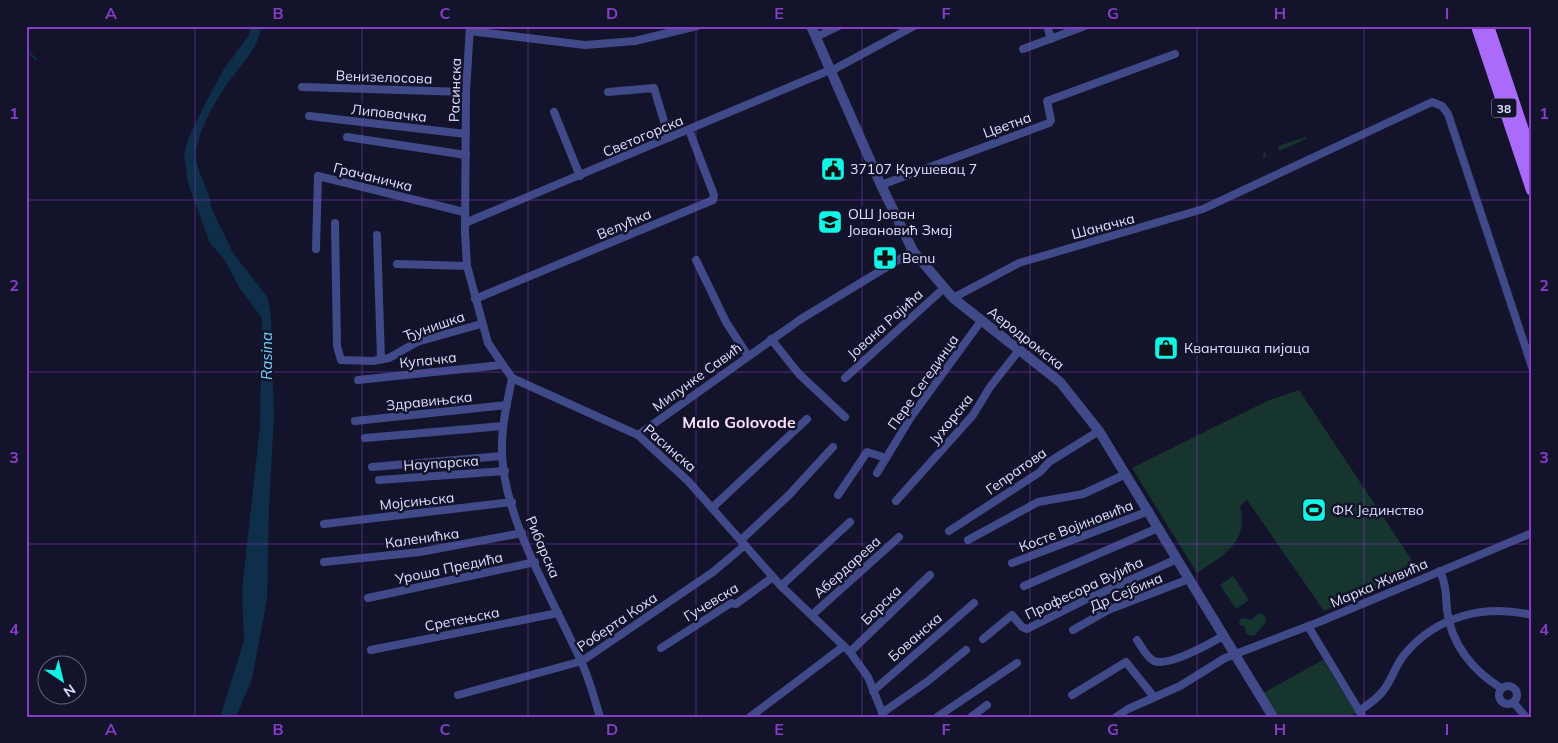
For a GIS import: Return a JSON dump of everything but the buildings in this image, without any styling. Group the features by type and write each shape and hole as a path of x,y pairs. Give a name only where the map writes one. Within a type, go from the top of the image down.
{"main road":[{"name":"38","path":"1477,26 1532,190"},
{"name":"38","path":"1488,26 1532,157"}],"street":[{"path":"470,29 585,46 635,41 697,26"},
{"name":"Аеродромска","path":"811,26 881,185 913,251 943,289 953,298 1060,382 1099,431 1149,511 1234,655 1274,717"},
{"path":"816,37 839,26"},
{"name":"Светогорска","path":"464,223 832,70 914,26"},
{"path":"1046,26 1051,39"},
{"path":"1022,49 1085,26"},
{"name":"Расинска","path":"470,29 466,92 464,212 467,266 481,324 488,343 501,365 512,378 551,398 638,434 713,507 781,586 850,652 868,677 883,715"},
{"name":"Цветна","path":"881,185 1049,123 1051,120 1047,101 1175,54"},
{"name":"Венизелосова","path":"302,88 466,92"},
{"path":"608,92 654,88 669,138"},
{"name":"Шаначка","path":"953,298 1019,263 1181,217 1432,102 1442,106 1448,114 1532,367"},
{"path":"554,112 580,176"},
{"name":"Липовачка","path":"309,116 466,134"},
{"name":"Велућка","path":"475,298 713,200 714,195 689,130"},
{"path":"347,137 466,155"},
{"name":"Грачаничка","path":"316,249 318,176 464,212"},
{"name":"Ђунишка","path":"335,223 334,267 338,357 344,361 391,357 417,342 481,324"},
{"path":"377,235 380,359"},
{"name":"Милунке Савић","path":"638,434 771,339 913,251"},
{"path":"696,260 726,322 748,356"},
{"path":"397,264 467,266"},
{"name":"Јована Рајића","path":"844,378 943,289"},
{"name":"Пере Сегединца","path":"877,473 911,417 981,321"},
{"path":"771,339 799,374 845,417"},
{"name":"Јухорска","path":"896,500 973,415 990,386 1020,349"},
{"name":"Купачка","path":"358,380 501,365"},
{"name":"Рибарска","path":"512,378 503,426 502,456 512,502 522,533 582,661 600,717"},
{"name":"Здравињска","path":"355,421 507,405"},
{"path":"713,507 807,419"},
{"path":"365,438 503,426"},
{"name":"Гепратова","path":"949,531 1040,472 1049,462 1099,431"},
{"name":"Роберта Коха","path":"458,695 582,661 713,572 743,543 833,447"},
{"path":"838,495 868,452 886,458"},
{"path":"372,467 502,456"},
{"name":"Наупарска","path":"379,480 505,471"},
{"path":"968,540 1038,502 1048,498 1083,494 1126,474"},
{"name":"Мојсињска","path":"324,524 512,502"},
{"name":"Косте Војиновића","path":"1012,563 1149,511"},
{"path":"781,586 850,522"},
{"path":"1024,586 1158,528"},
{"name":"Каленићка","path":"324,562 420,552 522,533"},
{"name":"Марка Живића","path":"1116,717 1180,686 1225,658 1308,626 1532,533"},
{"name":"Абердарева","path":"812,615 899,537"},
{"name":"Професора Вујића","path":"983,639 1012,615 1022,628 1027,630 1085,600 1177,559"},
{"name":"Уроша Предића","path":"368,598 535,562"},
{"path":"1440,571 1445,586 1449,620 1458,644 1472,664 1502,688"},
{"name":"Борска","path":"850,652 930,575"},
{"name":"Гучевска","path":"661,648 730,603 736,604 773,577"},
{"name":"Др Сејбина","path":"1073,630 1108,610 1189,579"},
{"name":"Бованска","path":"873,691 974,603"},
{"path":"1308,626 1361,714 1384,690 1394,669 1416,643 1449,620 1480,611 1498,610 1532,615"},
{"name":"Сретењска","path":"371,650 558,613"},
{"path":"1137,640 1152,659 1158,661 1178,658 1223,636"},
{"path":"750,717 844,646"},
{"path":"883,715 966,650"},
{"path":"1072,695 1126,662 1154,697"},
{"path":"937,717 1018,663"},
{"path":"1510,685 1515,688 1517,697 1514,702 1508,704 1502,702 1499,694 1502,688 1510,685"},
{"path":"1514,702 1526,717"},
{"path":"971,717 987,705"}],"green space":[{"path":"1306,137 1306,139 1279,151 1278,146"},
{"path":"1299,390 1419,571 1324,611 1247,500 1240,506 1241,530 1232,547 1197,573 1132,468 1267,401"},
{"path":"1233,576 1249,600 1236,609 1220,585"},
{"path":"1259,613 1265,616 1266,622 1255,635 1250,636 1246,633 1245,627 1239,624 1240,620 1242,618 1251,620"},
{"path":"1323,660 1356,713 1350,717 1273,717 1256,697"}],"water":[{"name":"Rasina","path":"251,26 261,26 260,34 254,48 214,105 200,136 196,155 198,167 209,194 211,207 233,253 268,298 271,316 274,416 269,507 267,600 252,679 236,717 220,717 244,641 242,590 260,426 262,318 240,289 224,259 210,243 188,183 184,154 189,137 206,102 224,69 249,35"}],"waterway":[{"path":"26,50 36,59"}],"place":[{"name":"37107 Крушевац 7","path":"833,169"},
{"name":"ОШ Јован Јовановић Змај","path":"830,222"},
{"name":"Benu","path":"885,258"},
{"name":"Кванташка пијаца","path":"1166,348"},
{"name":"ФК Јединство","path":"1314,510"}],"district":[{"name":"Malo Golovode","path":"739,422"}]}
